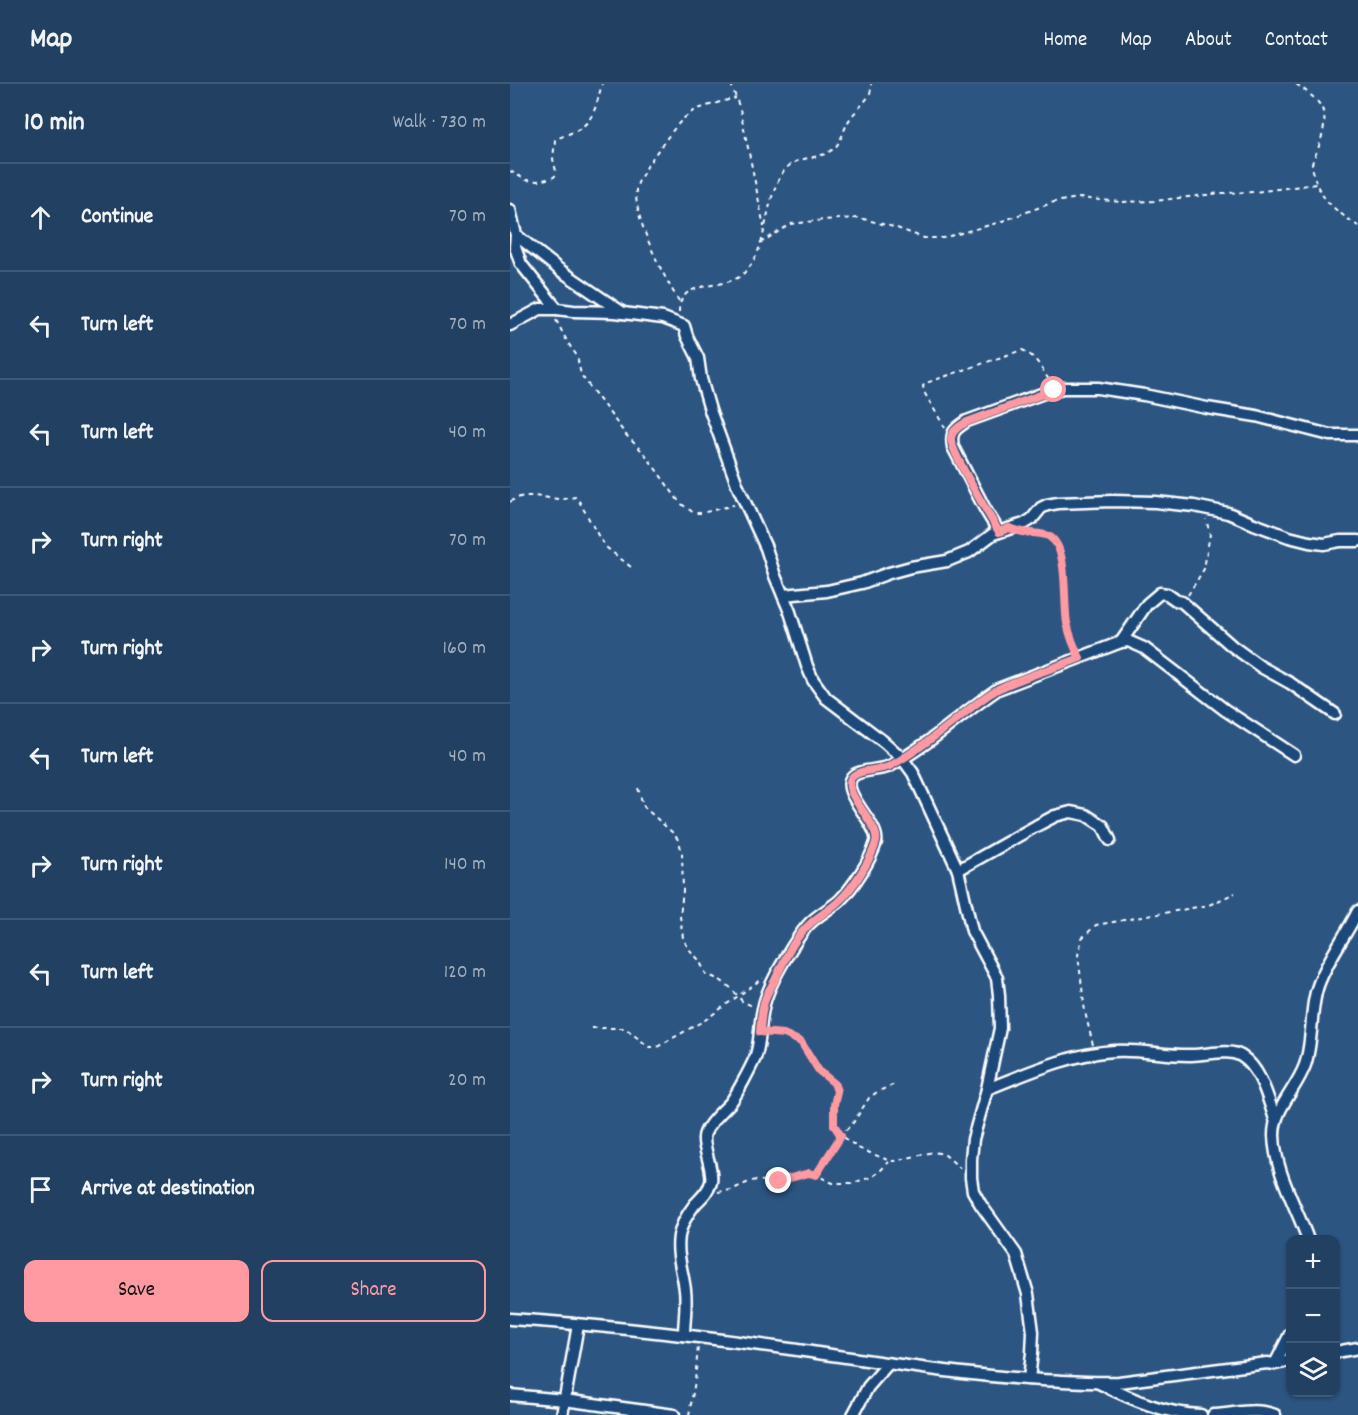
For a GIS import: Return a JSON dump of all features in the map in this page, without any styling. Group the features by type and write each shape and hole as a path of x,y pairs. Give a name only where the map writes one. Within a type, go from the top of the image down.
{"street":[{"path":"510,210 516,235 515,247 520,264 554,309"},
{"path":"516,235 560,270 623,313"},
{"path":"510,325 540,309 554,309 663,318 684,326 698,358 701,380 710,410 745,502 766,548 813,680 826,698 902,758 918,783 958,870 972,931 997,978 1000,1028 973,1140 971,1178 973,1191 981,1205 1016,1254 1028,1294 1033,1332 1029,1379"},
{"path":"999,532 968,477 951,438 958,427 967,422 1054,390 1098,388 1256,416 1330,435 1358,435"},
{"path":"783,595 826,591 862,583 911,567 947,561 969,552 993,534 1024,524 1047,505 1112,501 1155,502 1228,513 1289,537 1309,542 1324,544 1358,541"},
{"path":"1121,642 1147,604 1160,593 1167,594 1182,602 1232,646 1261,667 1290,683 1335,714"},
{"path":"684,1335 686,1291 679,1260 679,1236 687,1215 711,1184 710,1162 704,1135 732,1099 755,1057 766,997 784,961 810,923 851,888 876,842 876,834 850,787 851,778 856,774 889,767 998,689 1128,641 1144,648 1225,710 1294,755"},
{"path":"958,870 1055,816 1071,812 1086,815 1103,826 1110,840"},
{"path":"1275,1119 1305,1065 1318,984 1358,911"},
{"path":"987,1089 1080,1055 1117,1051 1189,1055 1234,1052 1251,1064 1260,1079 1275,1119 1275,1144 1279,1167 1306,1235"},
{"path":"510,1319 684,1335 1011,1379 1099,1383 1286,1362"},
{"path":"562,1415 578,1325"},
{"path":"1275,1364 1286,1342"},
{"path":"1340,1351 1358,1348"},
{"path":"853,1415 868,1387 888,1364"},
{"path":"1099,1383 1154,1411 1201,1415"},
{"path":"510,1395 674,1415"},
{"path":"1213,1415 1253,1411 1275,1415"}],"path":[{"path":"510,171 526,180 538,181 555,176 555,140 579,129 590,118 595,110 602,84"},
{"path":"731,84 764,229"},
{"path":"679,301 686,293 695,289 732,281 744,274 755,259 770,204 784,171 796,161 833,150 847,123 869,96 871,84"},
{"path":"1296,84 1314,96 1322,106 1325,120 1312,164 1316,184 1337,212 1358,226"},
{"path":"680,324 679,301 668,284 642,224 636,202 636,188 641,177 682,120 705,107 736,98"},
{"path":"760,243 792,224 824,220 860,218 924,238 943,238 997,223 1054,202 1079,198 1122,202 1154,201 1316,184"},
{"path":"554,309 560,329 577,356 580,375 626,435 645,454 680,503 694,513 702,513 745,502"},
{"path":"951,438 924,392 922,386 926,383 1022,350 1029,353 1041,367 1054,390"},
{"path":"510,502 521,496 530,495 562,499 575,498 607,548 632,567"},
{"path":"1182,602 1191,592 1204,569 1210,534 1202,508"},
{"path":"1032,533 1051,537 1062,555 1067,623 1072,642 1080,658"},
{"path":"638,788 646,809 679,841 682,854 680,916 683,938 688,948 699,960 706,974 720,980 731,988 742,1001 762,1011"},
{"path":"1095,1053 1085,1012 1078,955 1082,938 1096,925 1209,905 1234,893"},
{"path":"592,1028 625,1028 649,1047 657,1047 705,1020 764,977"},
{"path":"760,1032 784,1034 801,1042 819,1071 834,1083 837,1091 834,1125 841,1136 858,1148 890,1161 933,1152 944,1154 971,1178"},
{"path":"816,1175 869,1098 897,1083"},
{"path":"704,1195 731,1190 751,1181 773,1183 809,1173 833,1183 852,1183 872,1177 890,1161"},
{"path":"689,1415 695,1381 698,1337"}],"route":[{"path":"779,1181 809,1173 816,1175 841,1136 836,1130 833,1118 837,1091 834,1083 819,1071 801,1042 794,1037 760,1032 766,997 784,961 810,923 851,888 876,842 876,834 852,794 849,782 851,778 856,774 889,767 998,689 1080,658 1072,642 1067,623 1062,555 1057,544 1051,537 1044,534 1021,532 1009,528 999,532 963,467 951,438 958,427 967,422 1054,390"}]}
